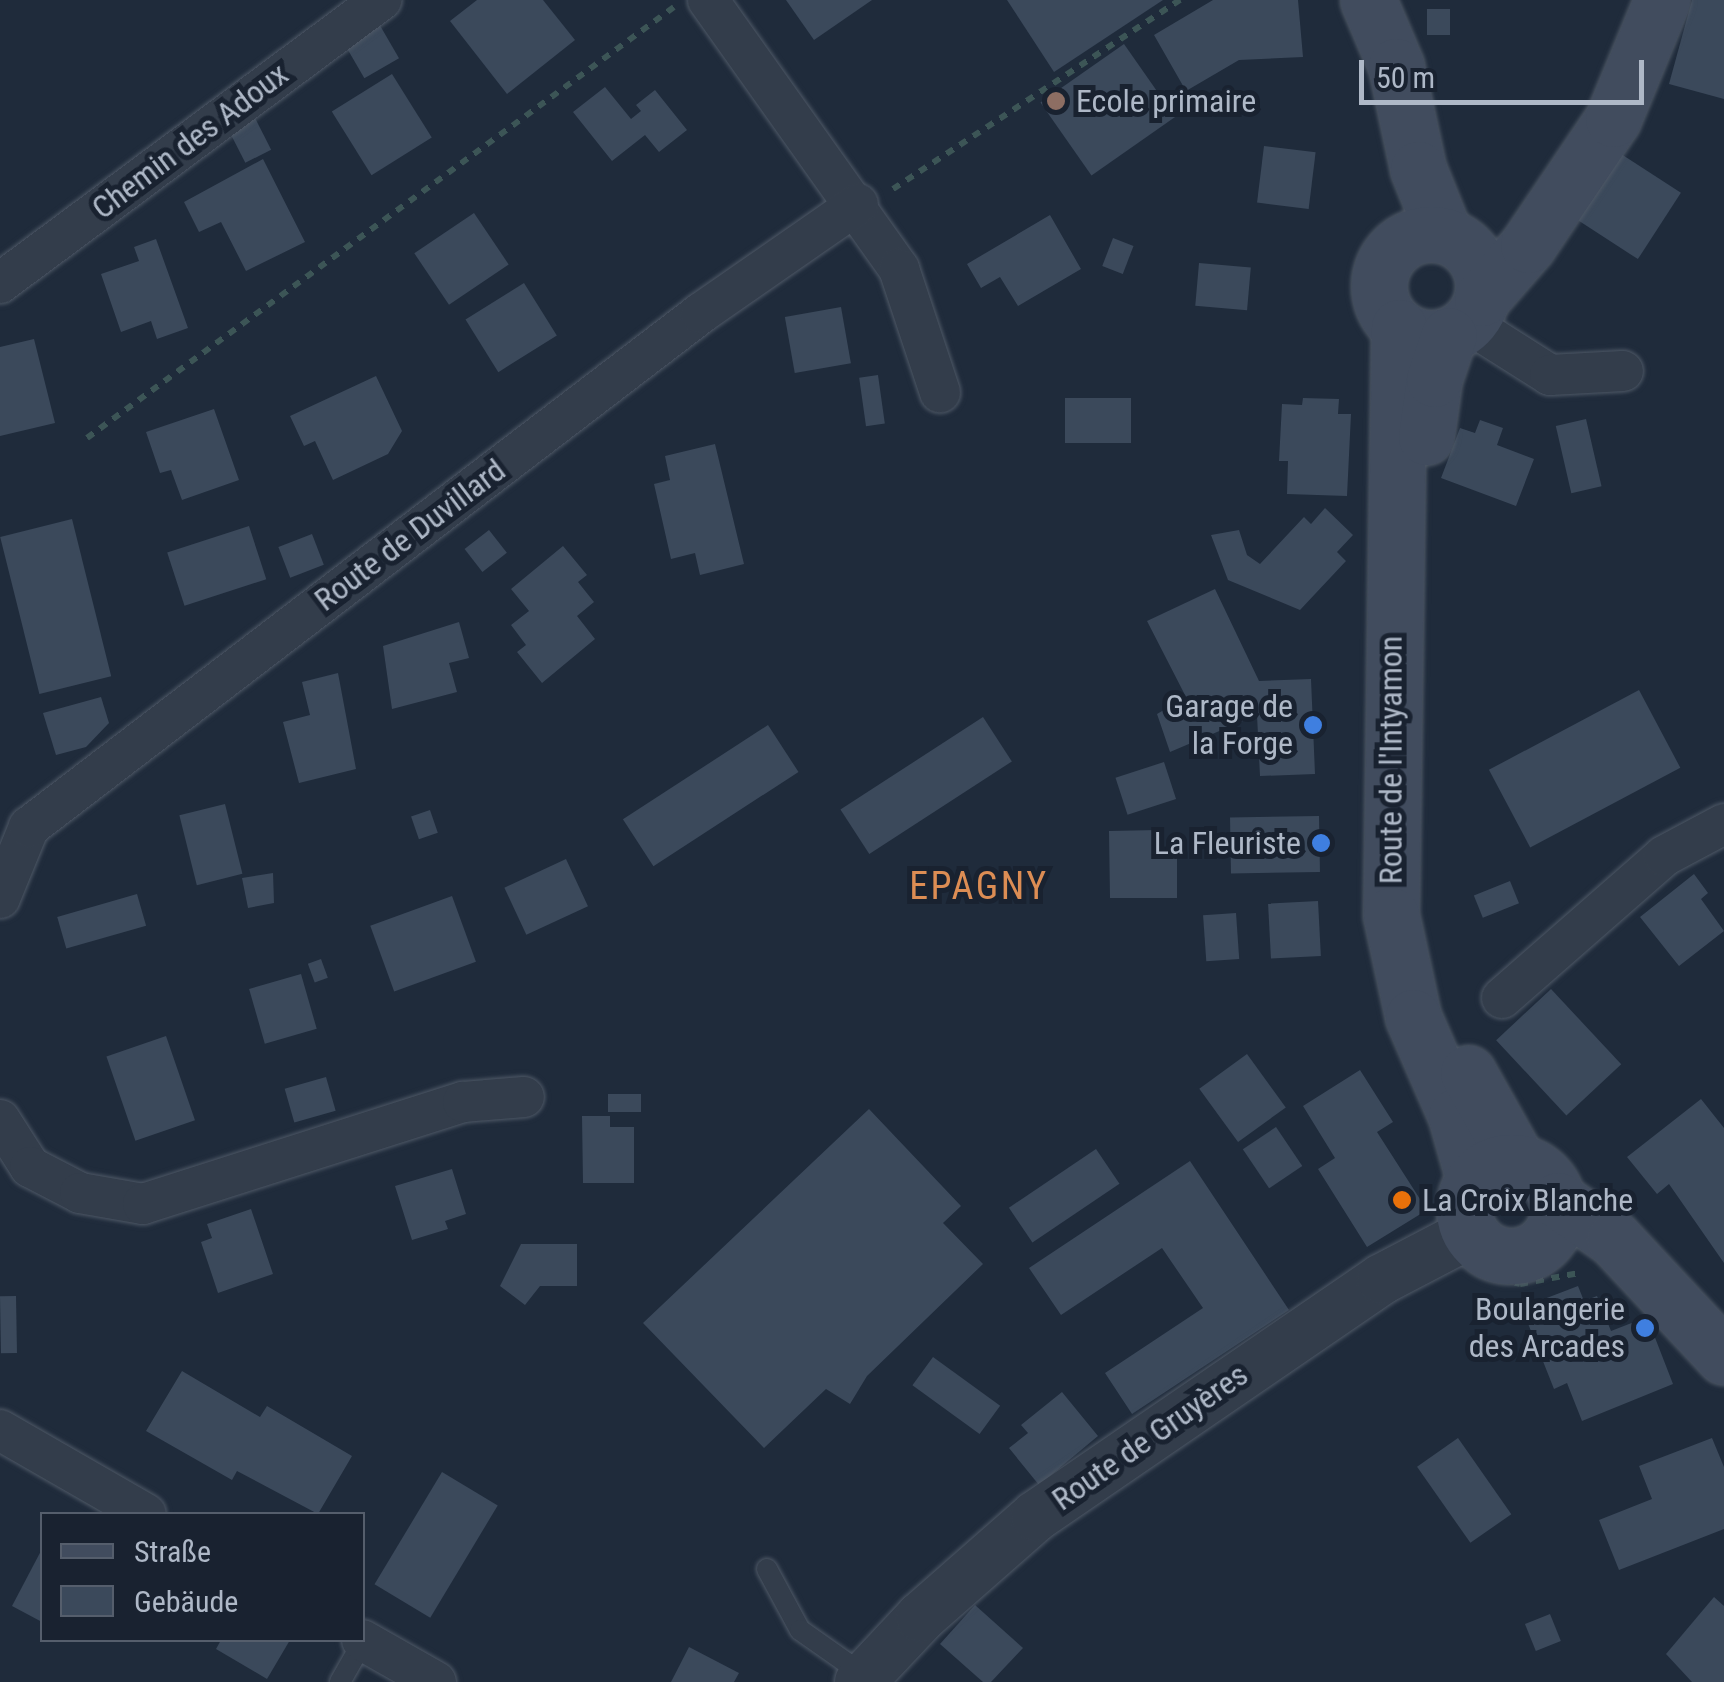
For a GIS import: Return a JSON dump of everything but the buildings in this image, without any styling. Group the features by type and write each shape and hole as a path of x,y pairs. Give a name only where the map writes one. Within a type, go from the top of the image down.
{"main road":[{"path":"1449,321 1528,245 1544,214 1630,90 1662,0"},
{"path":"1370,9 1396,66 1434,243 1482,273 1449,321"},
{"path":"1449,321 1379,288 1434,243 1512,234 1544,214"},
{"name":"Route de l'Intyamon","path":"1449,321 1391,916 1412,1017 1456,1116 1496,1170"},
{"path":"1552,1221 1529,1253 1501,1256 1457,1238 1464,1200 1496,1170 1544,1175 1552,1221 1724,1357"}],"street":[{"name":"Chemin des Adoux","path":"0,283 381,0"},
{"path":"694,2 870,200 899,269 940,392"},
{"name":"Route de Duvillard","path":"0,898 29,827 700,312 870,200"},
{"path":"1449,321 1550,375 1624,371"},
{"path":"1502,998 1664,856 1724,824"},
{"path":"0,1120 30,1167 80,1193 143,1204 462,1102 524,1097"},
{"name":"Route de Gruyères","path":"863,1679 921,1617 1036,1516 1457,1238"},
{"path":"0,1430 143,1512"},
{"path":"365,1641 436,1682"}],"lane":[{"path":"767,1568 800,1630 863,1679"},
{"path":"340,1682 362,1642"}],"path":[{"path":"870,200 1180,0"},
{"path":"87,438 694,2"},
{"path":"1457,1238 1457,1272 1520,1284 1574,1272 1615,1274"}],"place":[{"name":"Ecole primaire","path":"1056,101"},
{"name":"Garage de la Forge","path":"1313,725"},
{"name":"La Fleuriste","path":"1321,843"},
{"name":"La Croix Blanche","path":"1402,1200"},
{"name":"Boulangerie des Arcades","path":"1645,1328"}],"district":[{"name":"EPAGNY","path":"979,887"}]}
